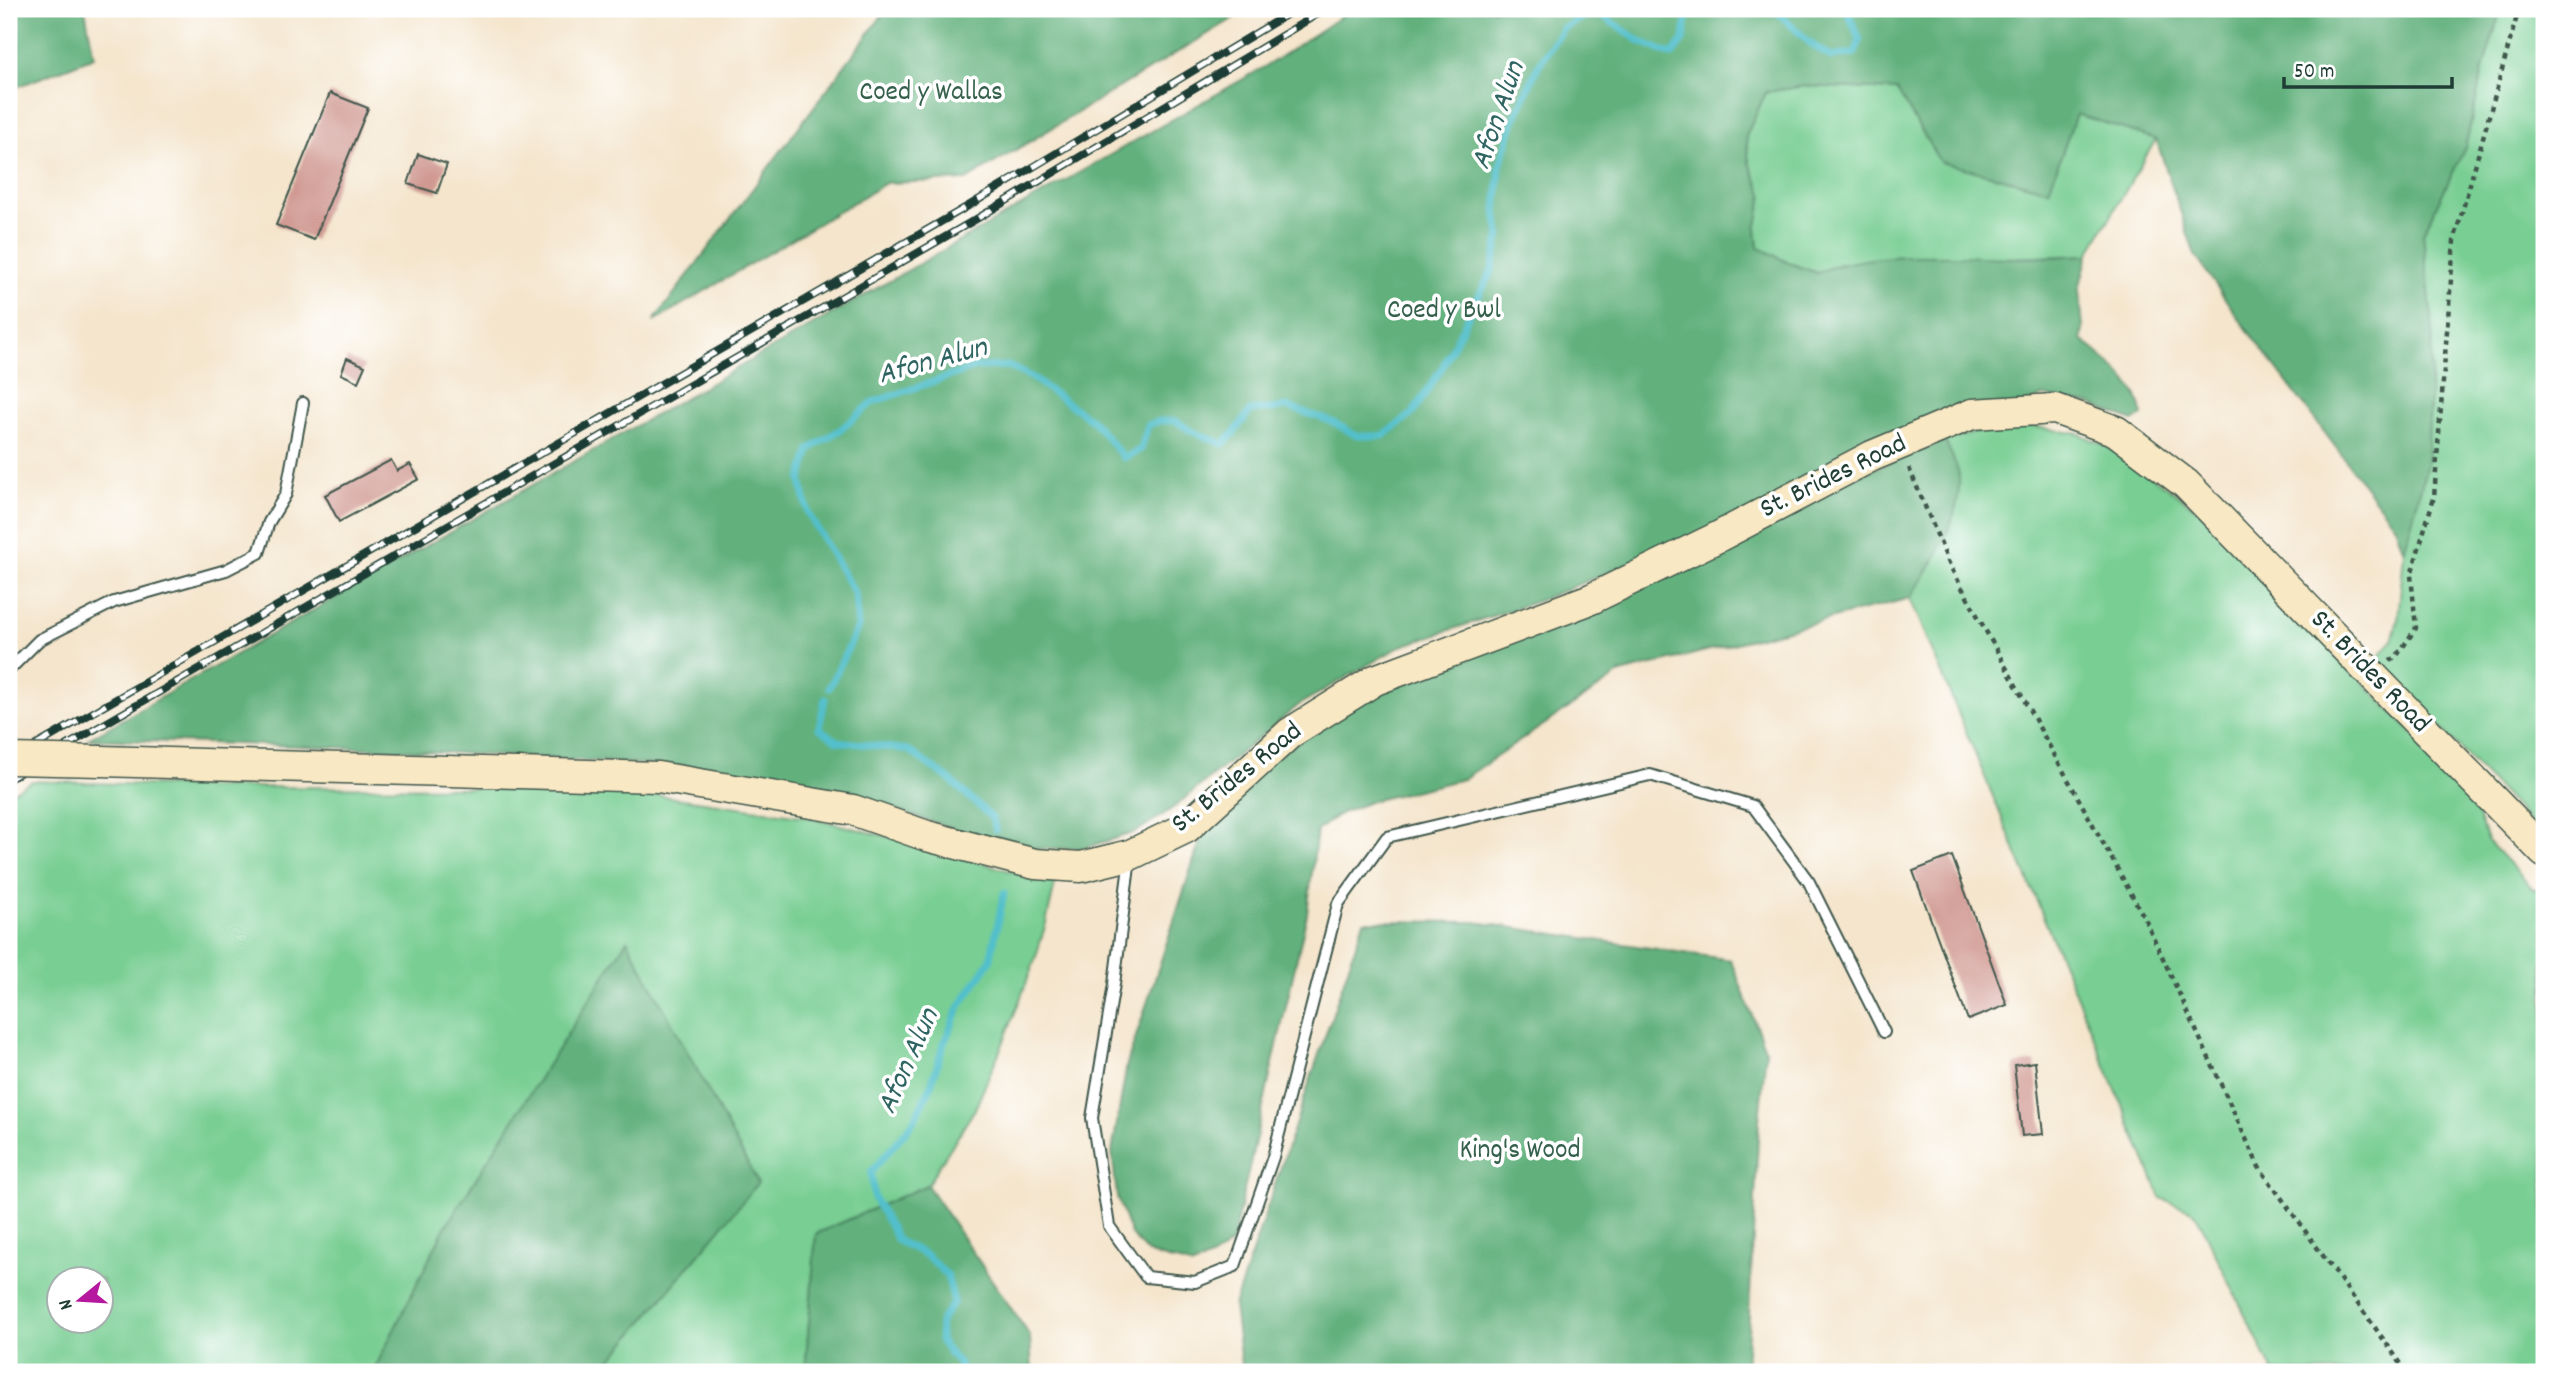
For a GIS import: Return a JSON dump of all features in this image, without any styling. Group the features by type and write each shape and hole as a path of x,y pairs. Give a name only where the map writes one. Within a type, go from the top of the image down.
{"main road":[{"name":"St. Brides Road","path":"9,758 659,777 853,810 927,836 1035,864 1081,867 1130,855 1186,828 1290,733 1376,680 1591,600 1872,456 1972,414 2055,409 2116,431 2186,484 2544,852"}],"lane":[{"path":"9,670 40,640 114,602 226,570 259,553 269,522 286,494 303,403"},
{"path":"1130,855 1114,984 1092,1118 1109,1226 1146,1277 1195,1282 1235,1266 1273,1157 1338,904 1387,837 1650,775 1752,806 1809,882 1884,1032"}],"path":[{"path":"2371,675 2396,657 2416,628 2411,575 2434,497 2454,241 2519,9"},
{"path":"1899,444 1950,566 2144,916 2259,1167 2407,1372"}],"green space":[{"path":"9,9 85,9 94,57 9,90"},
{"name":"Coed y Wallas","path":"887,9 1249,9 966,180 886,183 653,322"},
{"name":"Coed y Bwl","path":"1352,9 2501,9 2483,69 2465,148 2423,233 2433,332 2427,464 2404,552 2395,526 2240,320 2195,255 2156,139 2076,114 2049,190 1940,162 1897,90 1804,86 1766,92 1746,136 1749,163 1763,195 1756,230 1758,247 1789,263 1817,273 1841,265 1889,257 2022,258 2088,255 2079,289 2082,340 2128,383 2140,405 2142,416 2133,421 2089,404 2044,396 1535,602 1401,646 1300,704 1173,808 1136,832 1084,848 1017,849 827,788 713,768 388,749 88,739 1271,63"},
{"path":"2501,9 2544,9 2544,837 2376,660 2392,641 2398,619 2404,552 2427,464 2433,332 2423,233 2465,148 2483,69"},
{"path":"1804,86 1897,90 1940,162 2049,190 2076,114 2156,139 2088,255 1839,264 1817,273 1789,263 1758,247 1756,230 1763,195 1749,163 1746,136 1766,92"},
{"path":"2010,423 2080,434 2120,453 2202,513 2469,793 2487,840 2532,888 2544,892 2544,1372 2273,1372 2195,1212 2161,1198 1910,598 1952,521 1959,474 1945,441"},
{"path":"1945,441 1959,477 1956,508 1936,556 1910,598 1621,673 1463,779 1375,800 1341,813 1317,830 1307,914 1232,1243 1213,1257 1193,1266 1148,1253 1131,1235 1117,1197 1112,1152 1127,1064 1206,823 1261,767 1364,697 1836,484"},
{"path":"32,781 207,787 510,788 634,792 808,817 909,842 1055,884 1035,960 1004,1041 975,1109 927,1185 816,1234 805,1372 9,1372 9,794"},
{"name":"King's Wood","path":"1364,921 1475,922 1731,960 1766,1052 1759,1121 1746,1372 1242,1372 1234,1306"},
{"path":"627,940 758,1183 601,1372 373,1372 444,1229"},
{"path":"927,1185 1030,1336 1032,1372 805,1372 816,1234"}],"building":[{"path":"330,93 368,108 314,240 276,225"},
{"path":"418,154 447,164 437,193 408,184"},
{"path":"347,358 365,366 358,382 341,374"},
{"path":"391,460 397,471 410,464 419,479 339,522 325,495"},
{"path":"1952,856 2007,1005 1968,1020 1913,871"},
{"path":"2035,1062 2043,1134 2022,1136 2014,1065"}],"waterway":[{"name":"Afon Alun","path":"829,688 858,627 855,594 808,513 801,480 810,449 841,429 873,402 977,367 1008,366 1031,377 1093,421 1124,458 1141,449 1148,425 1160,421 1176,421 1191,431 1223,444 1250,411 1288,407 1333,422 1357,436 1383,436 1413,413 1443,366 1492,270 1500,234 1496,212 1500,165 1515,118 1538,66 1563,28 1595,11 1641,42 1672,55 1684,39 1688,9"},
{"name":"Afon Alun","path":"1774,9 1811,44 1831,57 1855,53 1860,40 1846,9"},
{"name":"Afon Alun","path":"825,699 819,728 837,741 908,750 949,779 992,818 996,830"},
{"name":"Afon Alun","path":"965,1372 940,1341 941,1320 954,1302 947,1275 926,1255 898,1241 874,1198 871,1172 912,1124 930,1088 944,1043 960,1006 990,961 1004,893"}],"railway":[{"path":"9,761 970,205 1296,9"},
{"path":"9,779 978,218 1326,9"}]}
